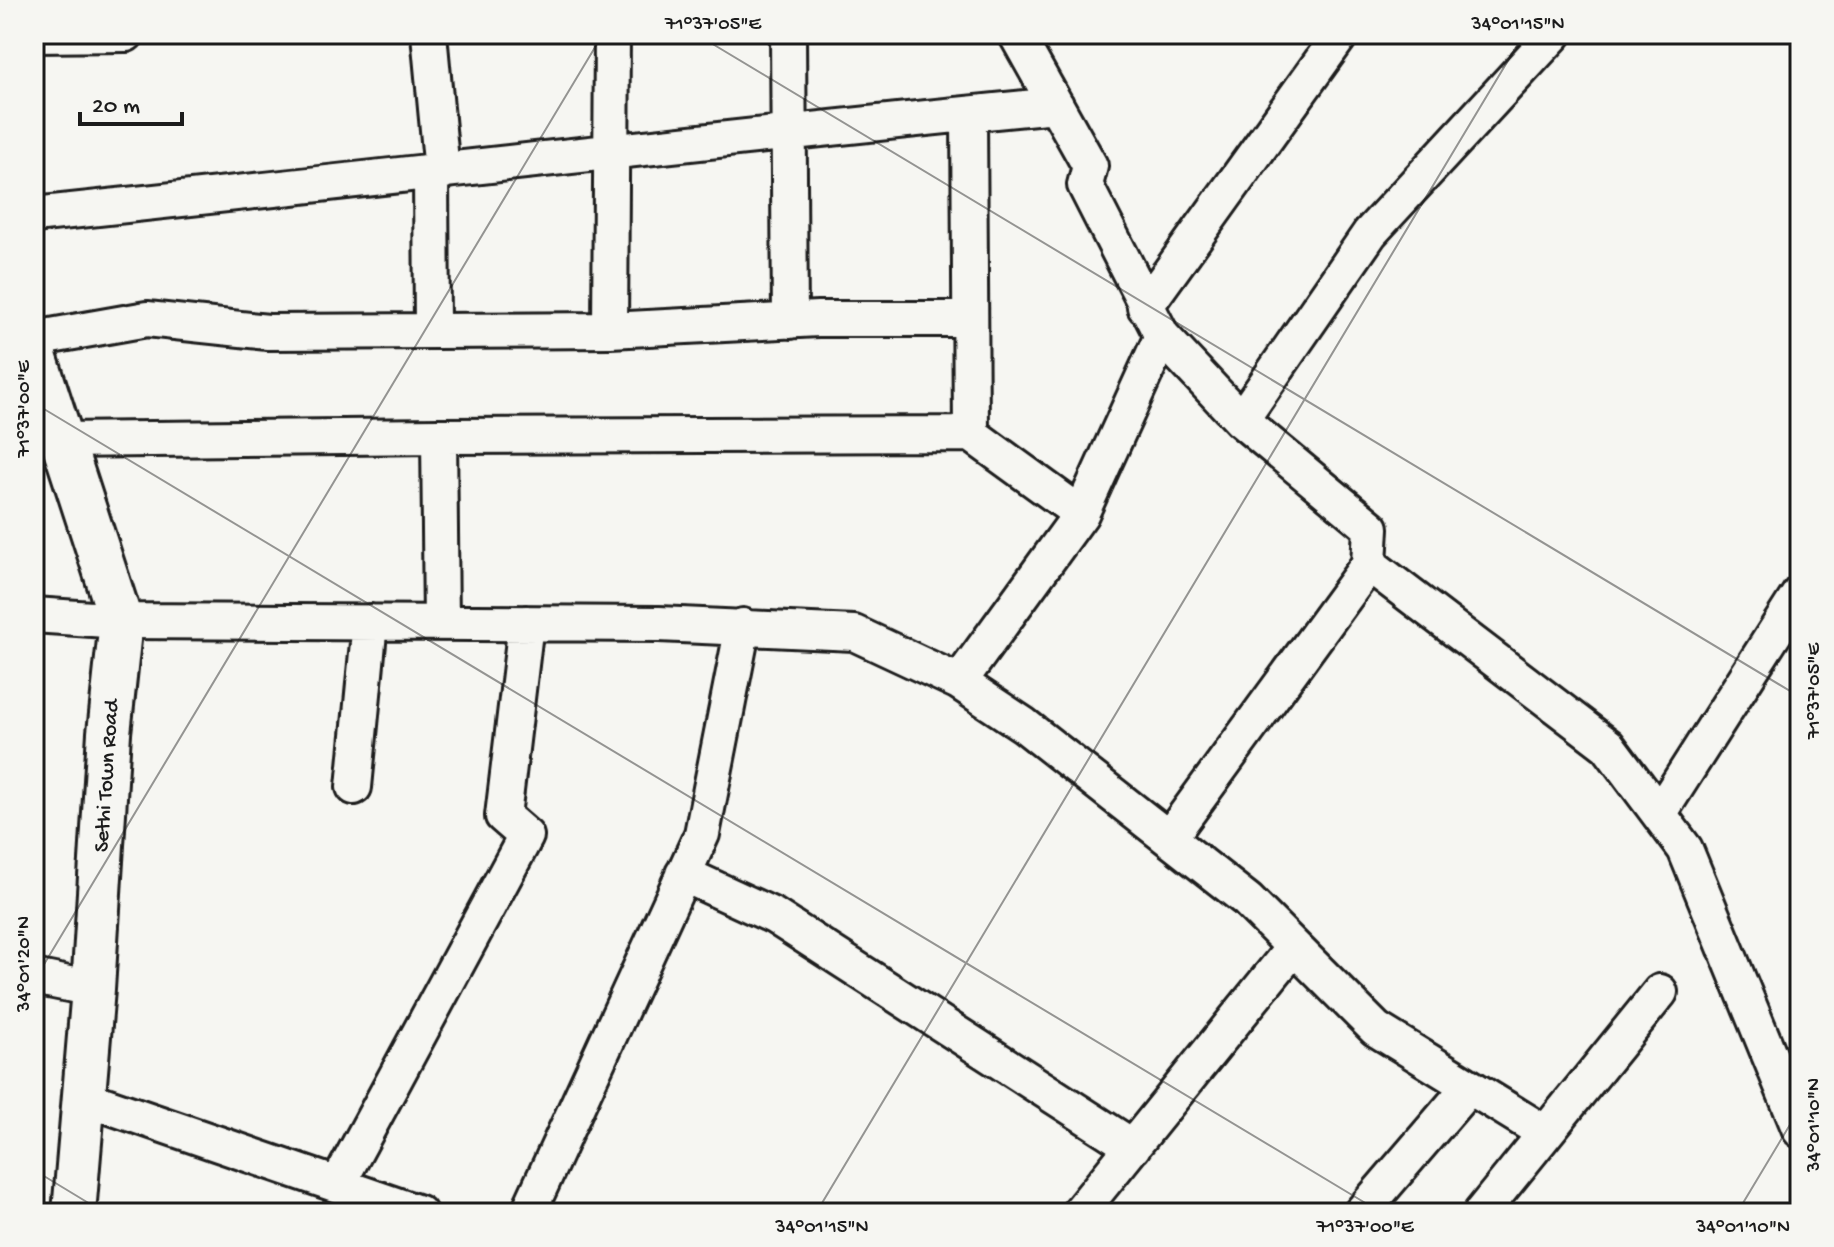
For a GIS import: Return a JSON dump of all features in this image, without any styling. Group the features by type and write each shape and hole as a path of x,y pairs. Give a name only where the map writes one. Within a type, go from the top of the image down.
{"street":[{"path":"34,35 126,34"},
{"path":"429,34 436,172 432,330"},
{"path":"610,330 612,34"},
{"path":"788,34 790,321"},
{"path":"1016,34 1090,166 1085,185 1154,322 1241,420 1371,528 1369,564 1169,838"},
{"path":"959,682 1081,514 1154,322 1341,34"},
{"path":"1241,420 1370,233 1554,34"},
{"path":"34,215 611,150 1056,105"},
{"path":"969,114 971,434"},
{"path":"34,339 147,319 268,332 610,330 790,321 969,319"},
{"name":"Sethi Town Road","path":"34,353 121,621 109,733 93,989 74,1213"},
{"path":"61,440 971,434 1081,514"},
{"path":"439,436 441,623"},
{"path":"1369,564 1608,746 1685,849 1800,1130"},
{"path":"1659,814 1800,593"},
{"path":"34,615 121,621 743,626 854,633 959,682 1024,725 1247,900 1376,1029 1545,1133"},
{"path":"354,787 370,622"},
{"path":"355,1197 526,836 503,816 526,623"},
{"path":"528,1213 702,834 743,626"},
{"path":"683,874 774,916 1133,1147"},
{"path":"1079,1213 1294,947"},
{"path":"34,977 93,989"},
{"path":"1481,1213 1660,992"},
{"path":"1361,1213 1469,1087"},
{"path":"82,1097 355,1197 419,1213"}]}
